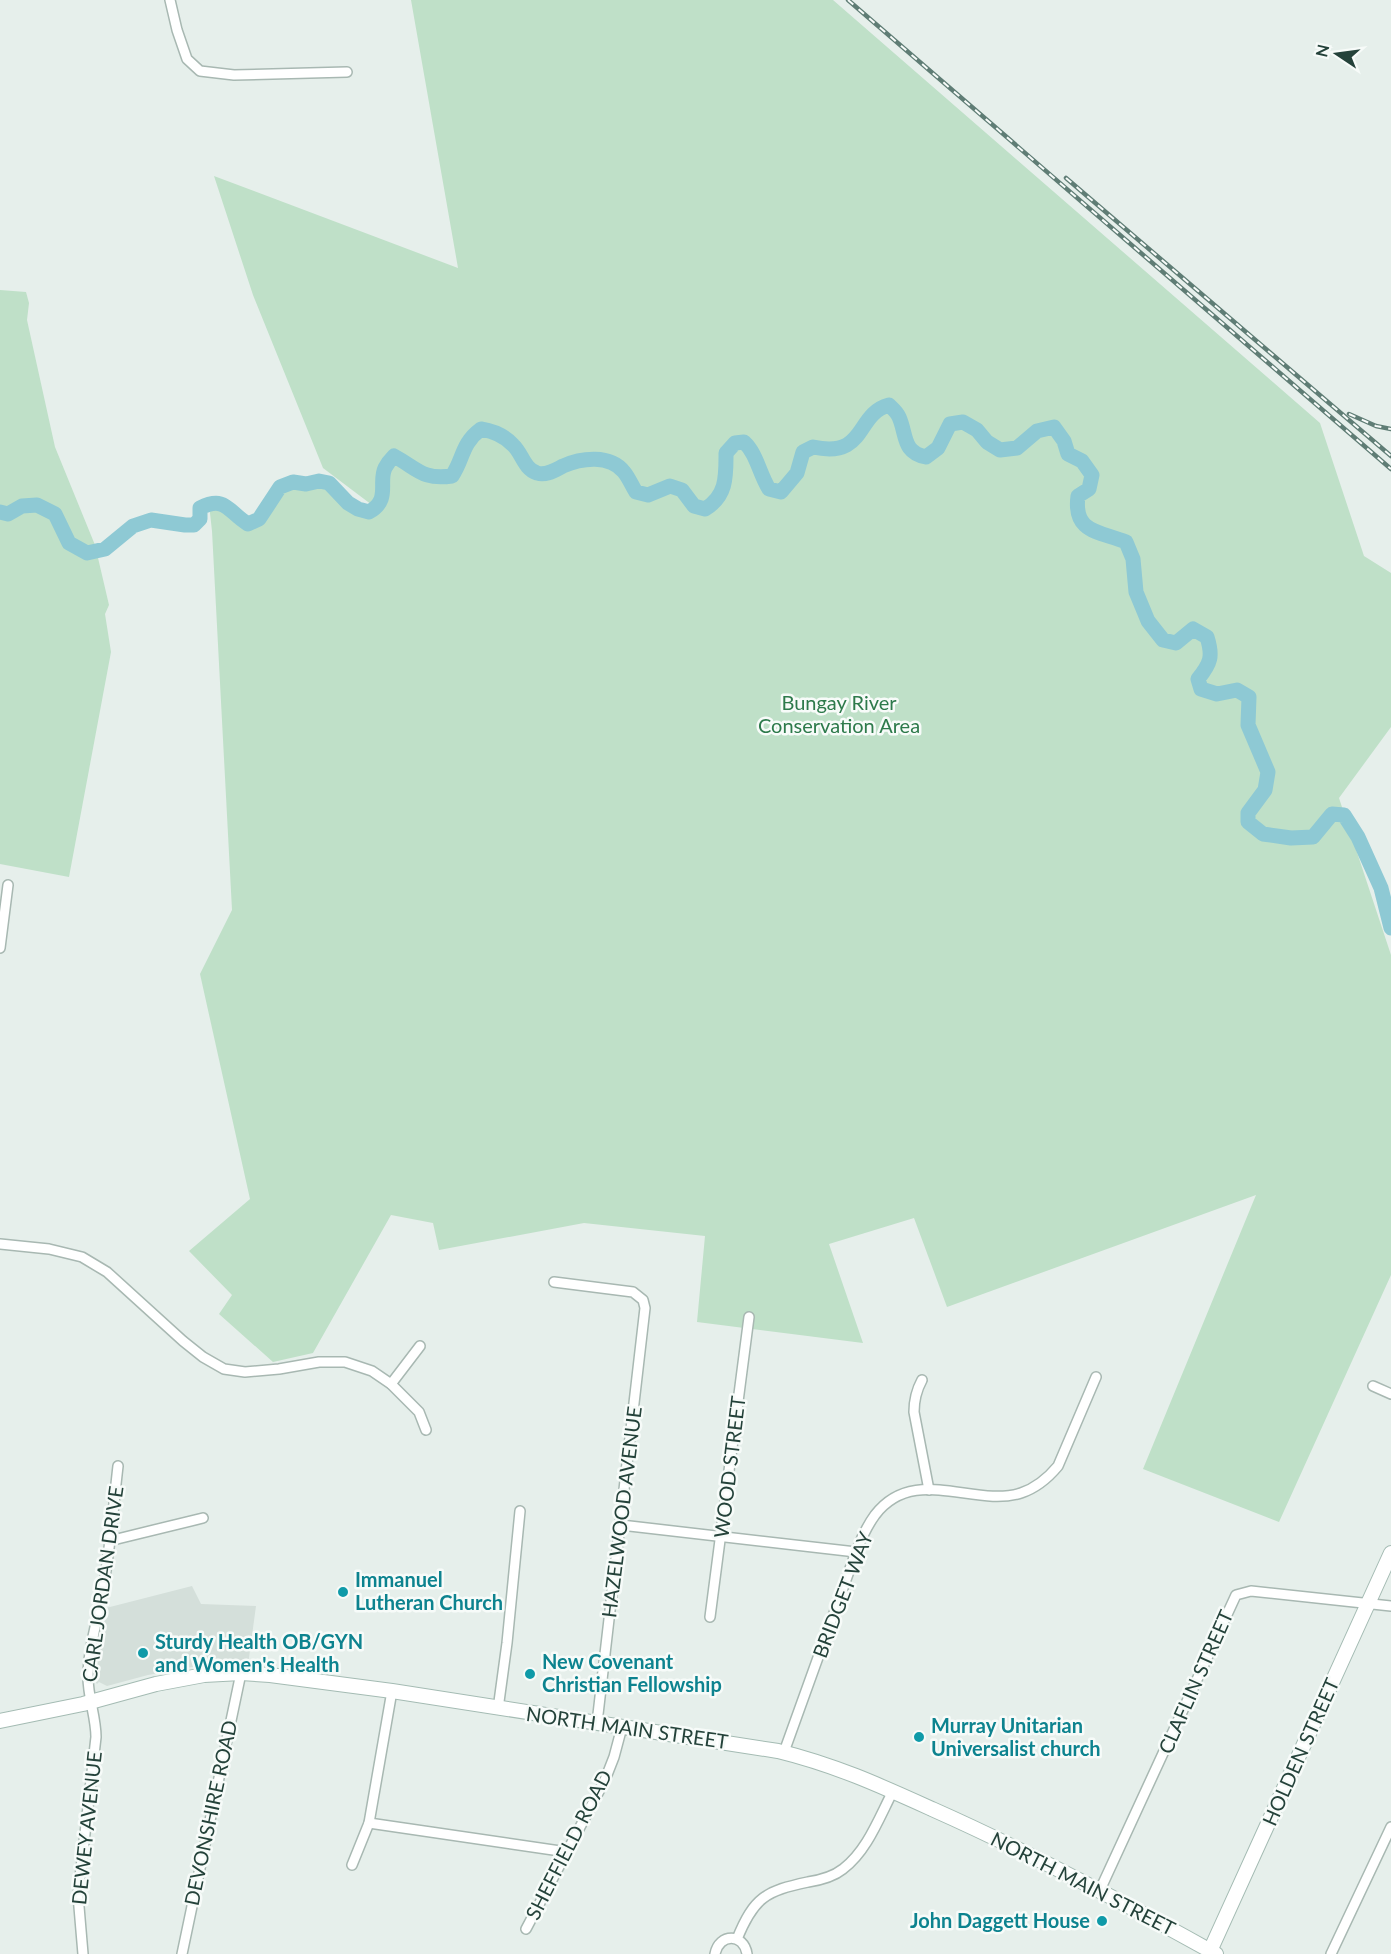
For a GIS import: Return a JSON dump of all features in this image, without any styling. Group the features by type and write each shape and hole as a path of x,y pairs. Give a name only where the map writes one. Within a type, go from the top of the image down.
{"main road":[{"name":"HOLDEN STREET","path":"1213,1952 1391,1553"},
{"name":"NORTH MAIN STREET","path":"0,1721 91,1702 156,1683 204,1675 241,1673 392,1691 784,1752 846,1771 978,1829 1100,1890 1213,1952"}],"street":[{"path":"170,0 187,59 200,71 209,74 234,75 347,72"},
{"path":"0,948 8,885"},
{"path":"0,1244 50,1249 82,1257 106,1272 203,1357 224,1369 245,1372 318,1362 345,1362 372,1371 391,1384 419,1412 426,1430"},
{"name":"HAZELWOOD AVENUE","path":"554,1282 633,1292 643,1300 645,1314 597,1723"},
{"name":"WOOD STREET","path":"710,1617 749,1317"},
{"path":"391,1384 420,1346"},
{"name":"BRIDGET WAY","path":"784,1752 856,1552 865,1531 876,1514 887,1503 901,1495 929,1490 946,1490 1003,1496 1020,1493 1037,1485 1049,1477 1058,1466 1096,1377"},
{"path":"922,1380 914,1399 914,1412 929,1490"},
{"path":"1373,1386 1391,1394"},
{"name":"CARL JORDAN DRIVE","path":"91,1702 88,1675 102,1594 118,1466"},
{"path":"498,1709 520,1511"},
{"path":"109,1541 203,1518"},
{"path":"621,1524 856,1552"},
{"name":"CLAFLIN STREET","path":"1100,1890 1236,1595 1251,1591 1368,1604"},
{"path":"1368,1604 1391,1606"},
{"name":"DEVONSHIRE ROAD","path":"182,1954 241,1673"},
{"path":"352,1864 369,1823 392,1691"},
{"name":"DEWEY AVENUE","path":"83,1954 78,1895 96,1748 96,1727 91,1702"},
{"name":"SHEFFIELD ROAD","path":"526,1929 605,1780 622,1727"},
{"path":"737,1939 748,1916 765,1895 784,1887 835,1875 852,1861 866,1842 893,1791"},
{"path":"369,1823 567,1852"},
{"path":"1331,1954 1391,1827"},
{"path":"715,1954 717,1945 726,1939 737,1939 745,1946 747,1954"}],"shaded area":[{"path":"192,1586 201,1604 256,1606 248,1665 192,1667 107,1686 99,1682 97,1684 93,1678 96,1646 106,1608"}],"green space":[{"name":"Bungay River Conservation Area","path":"411,0 833,0 1320,423 1364,556 1391,573 1391,727 1339,798 1391,955 1391,1275 1279,1522 1143,1469 1256,1195 947,1307 914,1218 829,1244 863,1343 697,1322 705,1236 584,1223 439,1250 433,1223 391,1215 313,1353 273,1362 219,1314 232,1295 189,1251 250,1199 200,974 232,910 209,504 226,506 249,524 259,519 280,487 293,482 306,484 319,481 329,483 348,503 358,509 369,512 376,508 323,468 253,295 214,176 458,268"},
{"path":"0,290 26,292 29,303 27,320 55,447 95,545 109,605 105,614 111,652 69,877 0,864"}],"waterway":[{"path":"0,512 8,514 22,506 37,505 55,514 69,543 87,553 105,549 133,526 151,520 194,525 200,519 200,508 209,504 221,504 248,524 259,519 280,487 293,482 329,483 348,503 369,512 380,502 383,491 383,473 394,456 427,475 452,476 466,446 481,429 494,432 506,439 516,448 529,468 537,473 554,471 578,461 603,460 618,466 636,492 648,495 670,486 682,490 694,506 705,509 718,498 721,492 724,485 726,453 735,443 744,442 752,452 769,489 781,492 797,473 803,452 813,447 830,449 843,447 852,441 870,417 889,405 898,415 909,447 918,455 926,457 938,448 950,424 963,422 977,430 987,442 1000,450 1017,448 1037,431 1054,427 1064,441 1068,454 1082,461 1092,475 1089,489 1078,496 1080,517 1090,529 1126,542 1133,559 1136,592 1148,621 1163,640 1176,643 1193,629 1207,637 1210,654 1208,664 1198,679 1201,689 1217,694 1237,690 1249,697 1248,725 1268,772 1265,790 1248,813 1248,822 1263,834 1291,838 1313,837 1332,814 1344,815 1358,837 1381,888 1391,928"}],"railway":[{"path":"848,0 1391,469"},
{"path":"1066,178 1391,456"},
{"path":"1349,414 1376,426 1391,429"}],"place":[{"name":"Immanuel Lutheran Church","path":"343,1592"},
{"name":"Sturdy Health OB/GYN and Women's Health","path":"143,1653"},
{"name":"New Covenant Christian Fellowship","path":"530,1674"},
{"name":"Murray Unitarian Universalist church","path":"919,1737"},
{"name":"John Daggett House","path":"1102,1921"}]}
